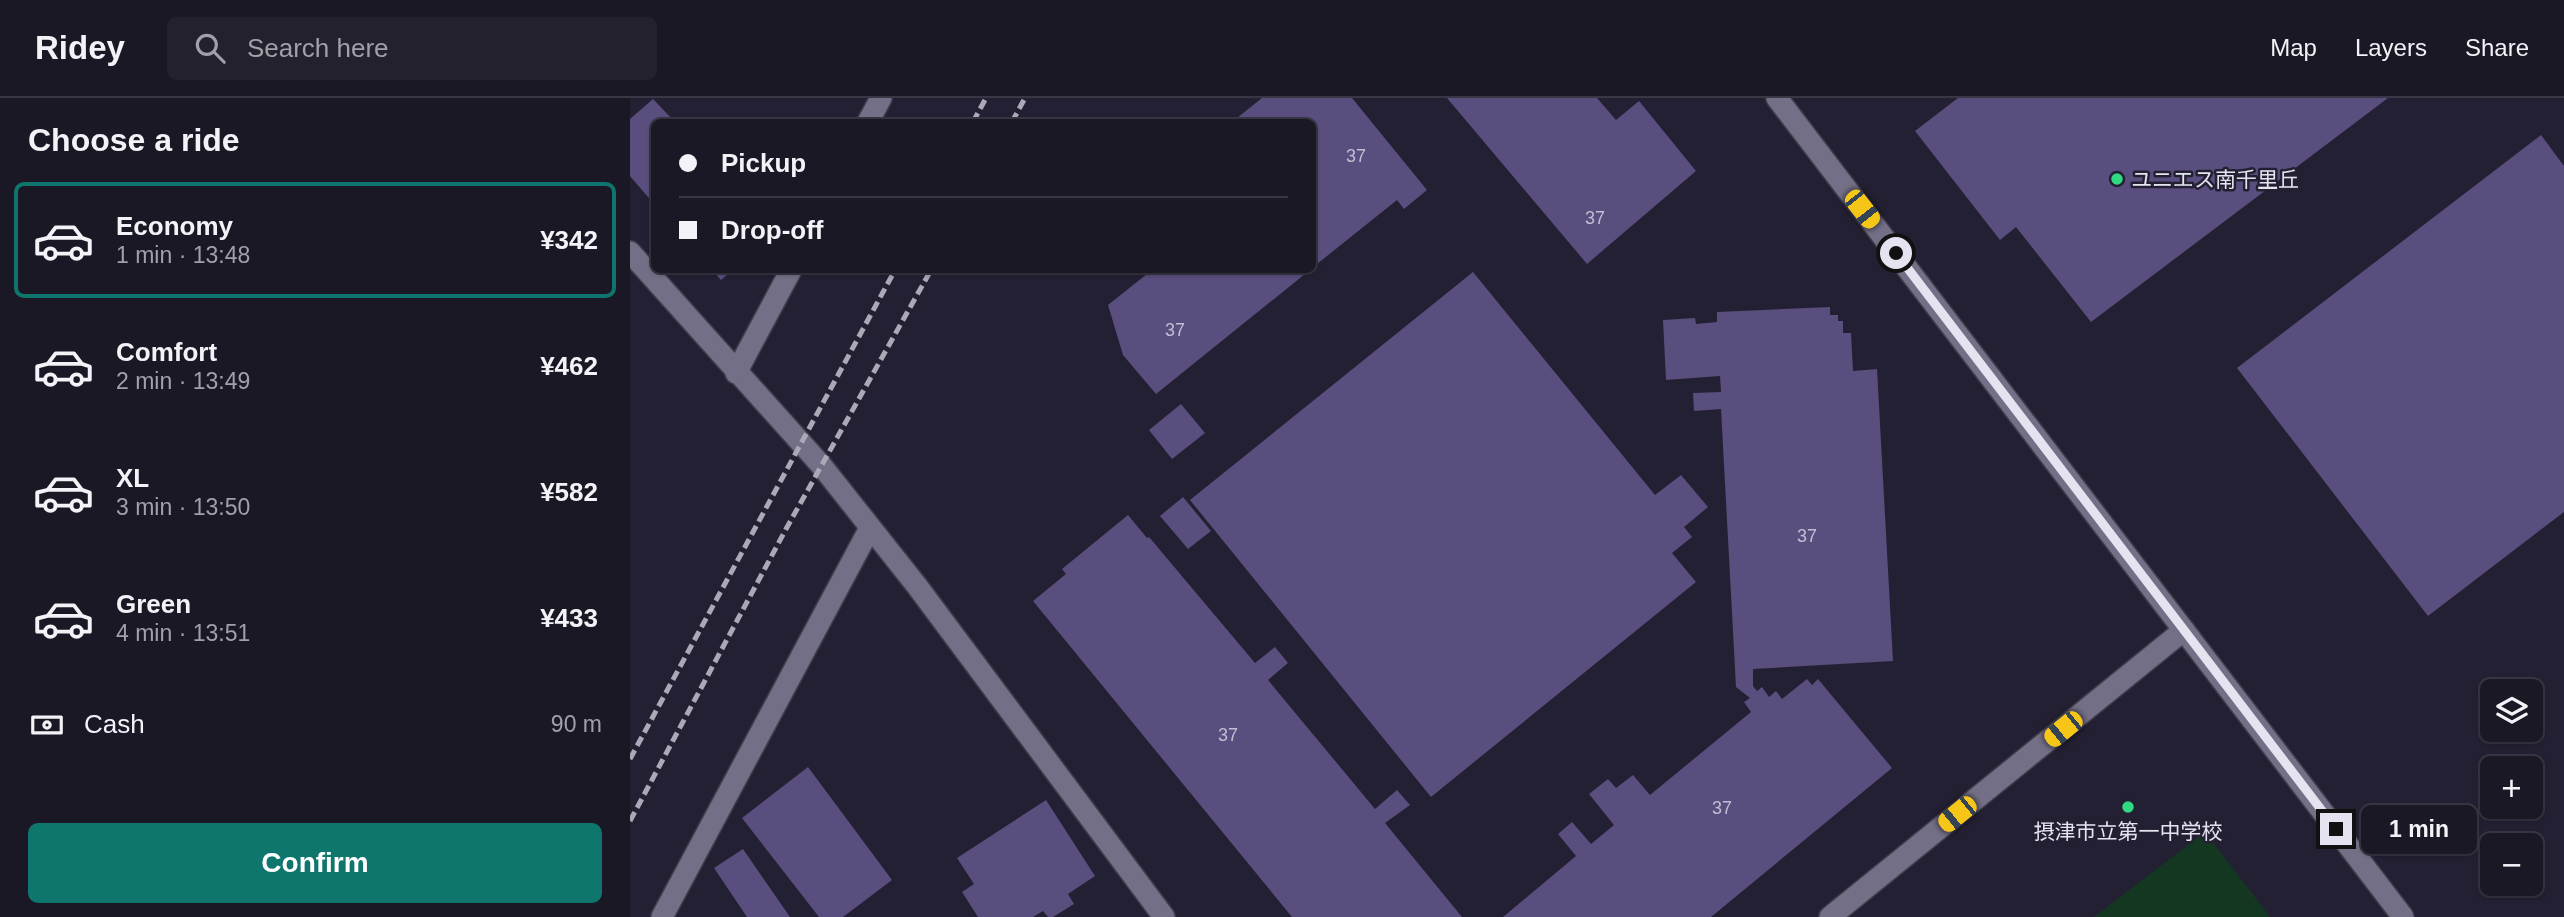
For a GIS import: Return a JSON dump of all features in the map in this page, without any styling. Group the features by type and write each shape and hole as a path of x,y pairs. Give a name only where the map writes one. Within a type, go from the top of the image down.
{"street":[{"path":"870,119 881,98"},
{"path":"1777,98 2403,917"},
{"path":"630,251 736,373 803,443 870,527 1164,917"},
{"path":"736,373 789,273"},
{"path":"662,917 870,527"},
{"path":"1830,917 2184,630"}],"green space":[{"path":"2205,832 2270,917 2094,917"}],"building":[{"path":"1262,98 1352,98 1427,190 1404,209 1397,200 1316,265 1316,119 1236,119"},
{"path":"1447,98 1597,98 1616,120 1639,101 1696,171 1587,264"},
{"name":"ユニエス南千里丘","path":"1958,98 2388,98 2091,322 2016,227 2000,240 1915,131"},
{"path":"653,99 672,119 651,119 651,200 630,176 630,119"},
{"path":"2541,135 2564,166 2564,512 2428,616 2237,368"},
{"path":"1473,272 1655,495 1681,475 1708,507 1684,527 1692,537 1672,553 1696,582 1431,797 1190,500"},
{"path":"715,273 729,273 721,280"},
{"path":"1148,273 1306,273 1156,394 1123,355 1108,305"},
{"path":"1830,307 1830,315 1838,315 1838,321 1843,321 1843,333 1851,333 1853,371 1877,369 1893,661 1753,669 1753,686 1757,691 1762,687 1769,697 1776,691 1782,699 1807,679 1812,685 1818,679 1892,768 1711,917 1503,917 1576,856 1558,834 1572,822 1591,844 1614,825 1589,794 1608,779 1616,788 1633,775 1650,795 1751,712 1744,702 1750,698 1736,687 1721,409 1694,411 1693,393 1721,392 1720,376 1666,380 1663,320 1695,318 1696,324 1717,322 1717,312"},
{"path":"1181,404 1205,433 1172,459 1149,430"},
{"path":"1183,497 1211,531 1188,549 1160,516"},
{"path":"1128,515 1255,663 1275,647 1288,663 1268,680 1375,809 1397,790 1410,805 1385,823 1462,917 1292,917 1033,601 1066,574 1062,569"},
{"path":"808,767 892,880 843,917 819,917 742,818"},
{"path":"1046,800 1095,876 1068,894 1074,904 1053,917 1048,917 1043,911 1033,917 978,917 962,892 974,884 957,858"},
{"path":"743,849 790,917 747,917 714,868"}],"railway":[{"path":"975,119 986,98"},
{"path":"1014,119 1025,98"},
{"path":"630,759 893,273"},
{"path":"630,821 786,529 929,273"}],"place":[{"name":"ユニエス南千里丘","path":"2117,179"},
{"name":"摂津市立第一中学校","path":"2128,807"}],"route":[{"path":"1896,253 2336,829"}]}
